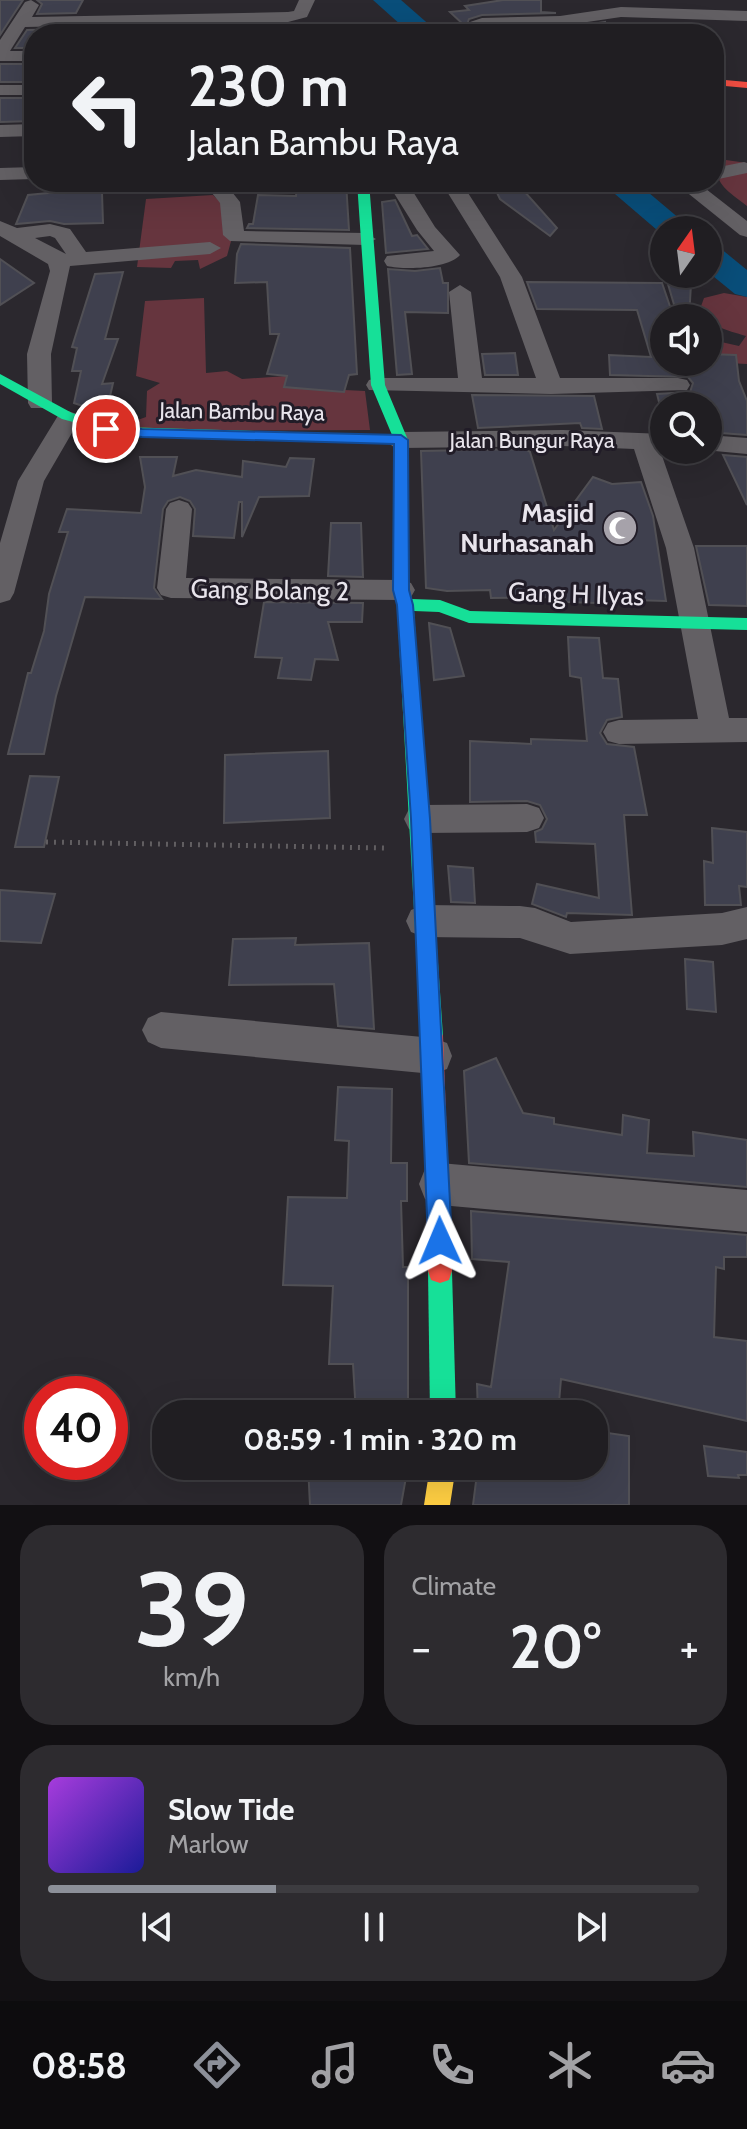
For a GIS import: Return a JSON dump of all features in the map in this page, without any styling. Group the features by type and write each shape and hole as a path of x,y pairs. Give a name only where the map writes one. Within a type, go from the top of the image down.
{"street":[{"path":"24,55 0,54 34,0"},
{"path":"289,24 301,14 307,0"},
{"path":"732,0 745,16"},
{"path":"480,24 560,21 621,12 745,16"},
{"path":"19,22 90,24"},
{"path":"724,83 747,85"},
{"path":"0,90 24,90"},
{"path":"0,131 24,130"},
{"path":"724,172 744,168"},
{"path":"0,174 24,173"},
{"path":"222,192 230,202 234,235 237,237 365,239"},
{"path":"363,192 378,385 401,440 403,598 421,833 440,1184 443,1400"},
{"path":"395,261 449,255 427,230 403,192"},
{"path":"457,192 511,277 551,387"},
{"path":"697,192 747,231"},
{"path":"6,231 68,260 210,248"},
{"path":"40,403 39,354 61,271 68,260"},
{"path":"460,292 471,386"},
{"name":"Jalan Bambu Raya","path":"2,383 68,419 106,429 142,433 401,440"},
{"path":"378,385 678,385"},
{"path":"0,593 31,481 68,419"},
{"name":"Jalan Bungur Raya","path":"401,440 563,438 650,442"},
{"path":"722,444 747,446"},
{"path":"659,464 697,624 716,730"},
{"path":"0,482 31,481"},
{"name":"Gang Bolang 2","path":"179,509 171,588 403,598"},
{"name":"Gang H Ilyas","path":"403,598 440,606 469,617 747,624"},
{"path":"619,732 747,730"},
{"path":"421,833 527,818"},
{"path":"424,921 520,922 535,924 570,938 722,929 747,923"},
{"path":"161,1030 433,1056"},
{"path":"440,1184 747,1211"},
{"path":"437,1505 441,1480"}],"path":[{"path":"46,842 421,833"}],"shaded area":[{"path":"724,162 747,163 747,206 724,187"},
{"path":"213,195 237,219 227,256 200,269 198,260 175,261 171,268 137,267 146,199"},
{"path":"724,293 747,297 747,364 722,363 722,342 739,346 746,336 722,328 722,304 702,304 704,298"},
{"path":"204,298 206,373 227,371 242,379 287,376 284,387 365,391 370,430 107,431 146,417 147,391 160,383 136,376 145,301"}],"building":[{"path":"0,0 23,0 0,35"},
{"path":"37,0 83,0 76,13 37,14 42,4"},
{"path":"503,0 541,0 541,12 556,13 482,15 463,24 450,12 469,10 465,6"},
{"path":"24,34 24,48 15,48"},
{"path":"0,64 24,64 24,82 0,82"},
{"path":"0,98 24,98 24,121 0,122"},
{"path":"296,192 347,192 349,230 247,228 253,224 258,195 296,196"},
{"path":"497,192 525,192 557,228 550,236 500,199"},
{"path":"102,193 103,223 64,224 50,221 16,224 28,195"},
{"path":"395,200 412,236 417,235 428,249 386,253 382,202"},
{"path":"241,244 350,248 357,374 349,375 344,392 284,387 287,376 267,374 279,334 270,334 267,282 235,283 237,254"},
{"path":"0,259 34,283 0,305"},
{"path":"440,268 443,283 448,283 448,313 405,312 412,374 397,375 388,269 415,271"},
{"path":"123,272 105,339 118,339 102,384 113,383 106,414 74,403 81,371 72,371 77,348 72,347 95,274"},
{"path":"527,282 650,283 650,288 664,288 669,304 650,304 650,354 637,310 537,309"},
{"path":"669,288 691,288 690,304 674,304"},
{"path":"515,353 518,375 485,375 482,354"},
{"path":"722,354 736,355 739,381 747,401 747,435 722,433 722,392 690,392 693,383 688,377 610,375 609,355 650,357 650,376 722,376"},
{"path":"472,395 594,396 602,429 582,428 580,423 478,428"},
{"path":"525,449 530,452 554,530 593,477 612,484 641,482 653,516 666,601 596,599 596,603 566,602 565,597 491,598 490,590 426,588 421,451"},
{"path":"723,455 747,457 747,505"},
{"path":"140,457 177,457 173,476 196,470 242,477 243,461 286,467 290,458 314,459 309,496 259,497 242,537 242,502 239,502 234,538 193,536 195,509 190,501 180,497 168,501 163,509 154,588 162,599 85,597 56,696 44,754 8,754 28,673 31,673 44,631 49,594 68,532 59,532 67,509 141,513 145,487"},
{"path":"331,523 361,523 363,577 328,576"},
{"path":"696,546 747,546 747,606 709,605"},
{"path":"264,602 363,603 362,622 328,622 338,660 315,659 311,680 278,678 282,658 255,657"},
{"path":"429,623 450,628 464,676 434,680"},
{"path":"568,637 599,638 603,678 618,679 622,717 607,720 600,733 607,744 634,747 647,815 624,815 632,915 567,913 566,917 532,904 537,884 599,898 595,844 536,842 535,832 542,829 547,819 540,805 527,801 470,802 470,741 531,744 531,739 587,741 581,678 570,676"},
{"path":"328,751 330,818 224,823 225,755"},
{"path":"30,776 59,777 44,847 15,847"},
{"path":"712,828 747,832 747,887 739,886 741,905 705,905 704,861 713,863"},
{"path":"448,866 473,868 475,903 451,902"},
{"path":"0,890 55,894 41,943 0,941"},
{"path":"296,938 295,945 369,943 374,1029 338,1026 334,984 229,985 233,939"},
{"path":"685,959 713,962 716,1012 687,1009"},
{"path":"496,1058 523,1113 554,1118 554,1124 622,1135 623,1115 649,1120 647,1153 694,1156 693,1132 747,1140 747,1187 469,1163 464,1071"},
{"path":"338,1087 392,1089 391,1163 407,1163 407,1201 401,1201 403,1267 408,1267 408,1400 355,1400 353,1364 329,1364 333,1286 283,1285 288,1197 347,1198 349,1141 335,1140"},
{"path":"471,1211 747,1235 747,1257 724,1257 724,1269 716,1267 714,1337 747,1341 747,1421 561,1379 559,1400 478,1400 477,1384 491,1387 509,1262 472,1259"},
{"path":"608,1433 629,1436 629,1505 473,1505 476,1480 608,1480"},
{"path":"704,1446 747,1452 747,1475 738,1475 739,1478 708,1476"},
{"path":"309,1480 405,1480 401,1505 310,1505"}],"waterway":[{"path":"386,0 415,24"},
{"path":"630,192 660,216"},
{"path":"722,266 747,287"}],"traffic: fast":[{"path":"364,192 378,385 401,440 401,590 405,605 432,1036"},
{"path":"0,378 67,416 121,431 401,440"},
{"path":"405,605 440,606 469,617 747,624"},
{"path":"440,1271 443,1400"}],"traffic: slow":[{"path":"437,1505 441,1480"}],"traffic: jam":[{"path":"724,83 747,85"},
{"path":"432,1036 440,1271"}],"place":[{"name":"Masjid Nurhasanah","path":"620,528"}],"route":[{"path":"106,429 142,433 401,440 401,590 405,605 421,819 424,921 437,1115 440,1241"}]}
